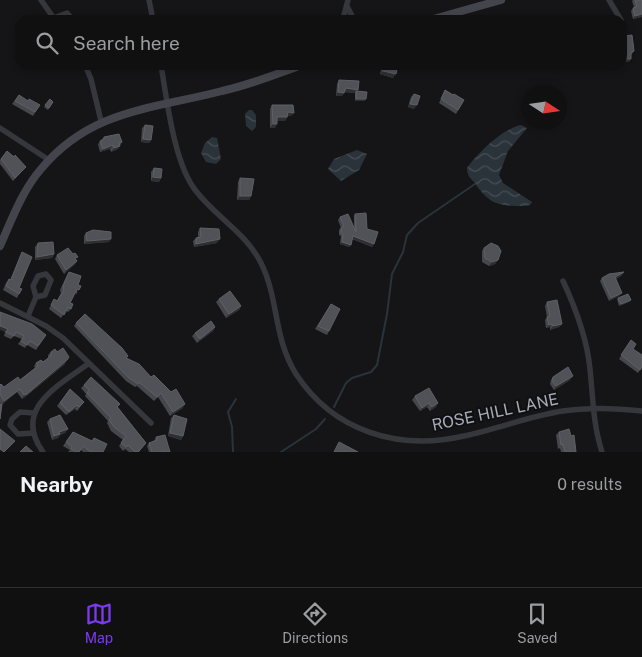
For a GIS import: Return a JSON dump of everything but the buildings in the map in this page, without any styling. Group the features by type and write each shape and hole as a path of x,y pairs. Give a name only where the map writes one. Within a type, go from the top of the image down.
{"main road":[{"path":"448,15 501,0"},
{"path":"0,246 28,186 49,160 70,140 101,121 127,112 239,87 288,70"}],"street":[{"path":"41,0 51,15"},
{"path":"149,0 152,15"},
{"path":"609,0 618,15"},
{"path":"347,3 352,15"},
{"path":"87,70 101,121"},
{"name":"ROSE HILL LANE","path":"162,70 167,103 185,173 194,190 232,225 254,250 268,280 275,320 286,356 305,386 337,417 353,426 383,437 423,442 465,436 539,416 592,408 642,411"},
{"path":"0,128 49,160"},
{"path":"563,281 580,322 587,346 592,408 602,452"},
{"path":"28,316 36,297"},
{"path":"0,303 28,316 63,338 151,423"},
{"path":"43,452 37,444 34,433 34,413 38,404 47,394 88,364"},
{"path":"34,413 20,412 12,419 10,425 18,434 34,433"}],"water":[{"path":"252,110 256,115 256,127 252,131 246,126 245,114"},
{"path":"521,125 522,130 525,130 508,151 499,175 503,183 532,202 530,205 525,206 495,203 490,200 469,176 467,168 498,136"},
{"path":"212,137 217,138 221,159 216,164 206,162 201,153 205,143"},
{"path":"357,150 367,154 359,170 341,181 328,169 334,159"}],"waterway":[{"path":"334,407 346,383 352,378 371,372 377,365 387,314 392,274 403,252 407,235 418,223 475,184"},
{"path":"233,452 232,427 228,412 236,399"},
{"path":"281,452 316,429 325,419"}]}
